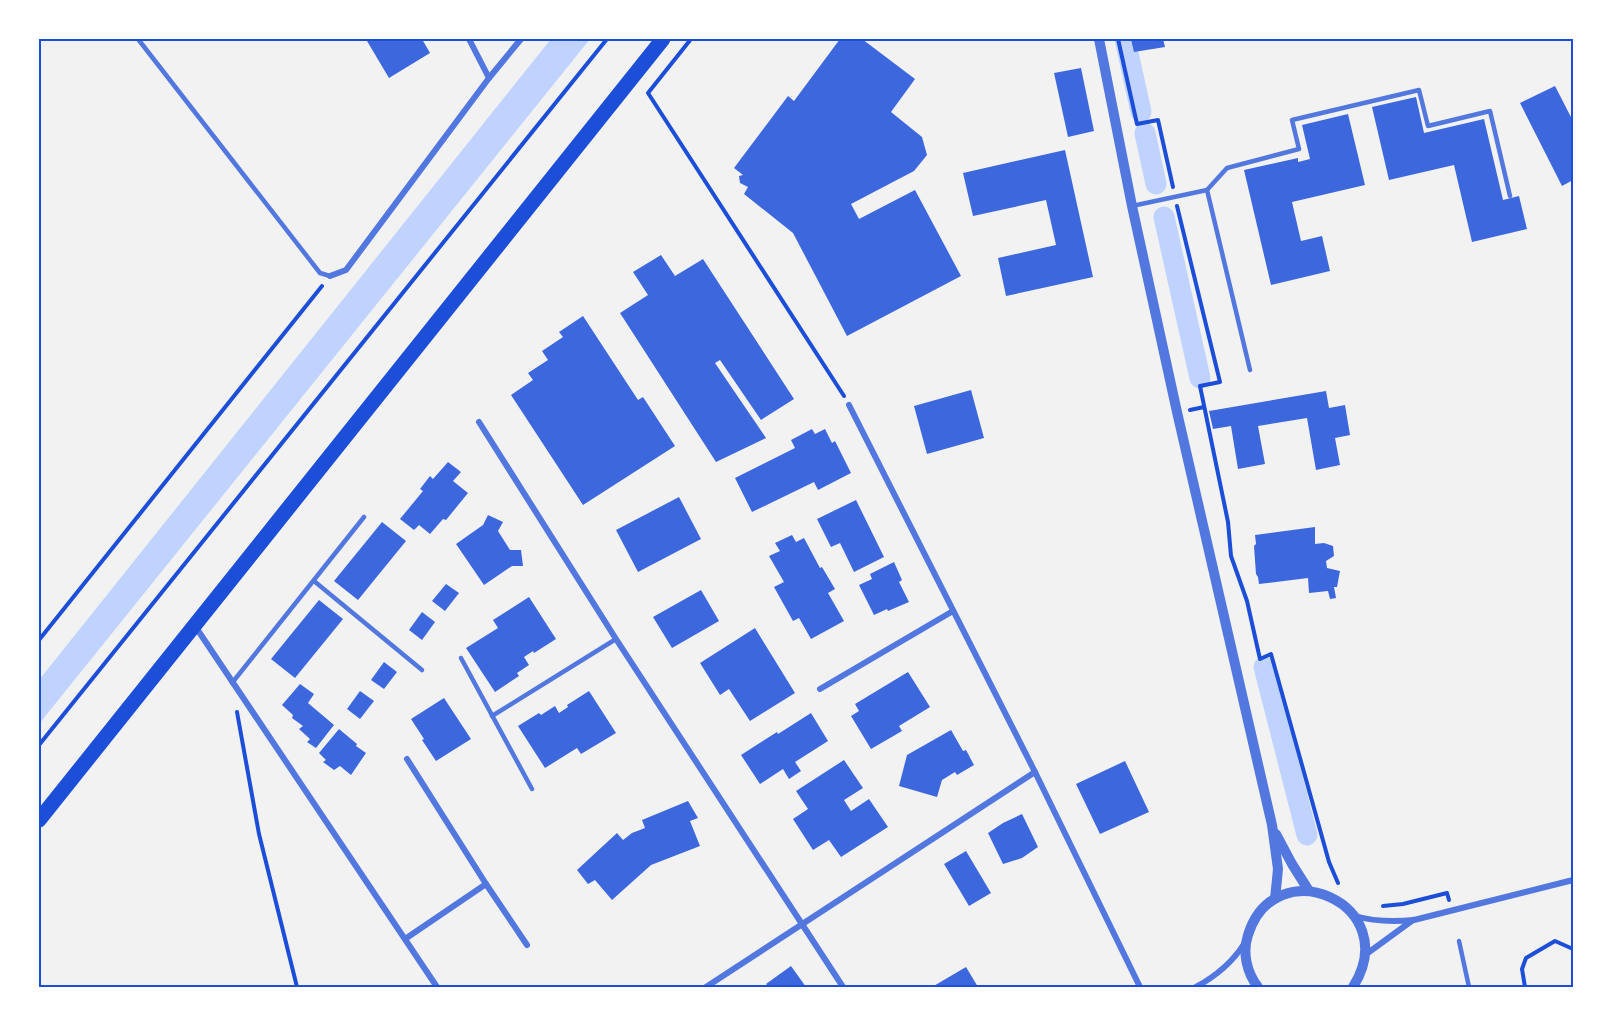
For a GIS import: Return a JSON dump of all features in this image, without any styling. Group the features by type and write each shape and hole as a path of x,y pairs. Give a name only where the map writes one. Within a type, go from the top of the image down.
{"main road":[{"path":"39,820 663,39"}],"street":[{"path":"469,39 489,78"},
{"path":"330,276 346,270 489,78 521,39"},
{"path":"1099,39 1132,206 1272,825 1278,869 1275,899"},
{"path":"849,405 1035,772 1140,987"},
{"path":"478,422 616,639 843,987"},
{"path":"820,689 953,612"},
{"path":"194,626 437,987"},
{"path":"407,759 486,885 527,945"},
{"path":"706,987 1035,772"},
{"path":"1272,825 1309,891"},
{"path":"1355,916 1370,921 1414,920 1573,879"},
{"path":"405,939 486,885"},
{"path":"1258,987 1252,979 1246,960 1246,941 1251,924 1261,910 1275,899 1292,892 1309,891 1327,895 1343,904 1355,916 1364,935 1365,955 1361,974 1353,987"},
{"path":"1365,955 1414,920"},
{"path":"1196,987 1227,966 1246,941"}],"lane":[{"path":"138,39 320,273 330,276"},
{"path":"1132,206 1208,190 1227,168 1299,149 1292,120 1419,90 1428,126 1490,111 1510,196"},
{"path":"1208,190 1250,370"},
{"path":"232,683 364,517"},
{"path":"314,580 422,670"},
{"path":"492,716 616,639"},
{"path":"460,658 532,789"},
{"path":"1459,941 1469,987"}],"path":[{"path":"39,745 607,39"},
{"path":"691,39 648,93 849,405"},
{"path":"1118,39 1137,124 1158,120 1220,382 1200,387 1229,530 1231,556 1247,601 1260,659 1271,654 1329,862 1340,886"},
{"path":"39,640 330,276"},
{"path":"1188,410 1204,407"},
{"path":"232,683 259,834 297,987"},
{"path":"1377,906 1403,904 1448,893 1449,900"},
{"path":"1525,987 1522,969 1526,958 1555,941 1573,950"}],"water":[{"path":"551,39 590,39 39,724 39,680"}],"building":[{"path":"370,39 422,39 430,53 389,78 367,41"},
{"path":"840,39 862,39 915,79 891,112 922,137 927,155 914,171 851,204 859,219 915,190 961,276 847,336 793,233 744,194 748,187 740,183 739,176 743,175 734,168 788,96 794,101"},
{"path":"1131,39 1163,39 1165,47 1134,52"},
{"path":"1081,68 1094,131 1068,137 1054,73"},
{"path":"1555,86 1573,121 1573,180 1562,186 1520,103"},
{"path":"1416,97 1424,133 1484,119 1503,200 1519,196 1527,229 1472,242 1454,165 1389,180 1372,107"},
{"path":"1348,114 1365,185 1292,202 1301,241 1322,236 1330,271 1271,285 1244,170 1298,158 1298,162 1310,159 1302,125"},
{"path":"1065,150 1093,277 1006,296 998,258 1056,245 1046,200 973,216 963,173"},
{"path":"661,255 675,276 703,259 794,399 761,420 720,360 715,363 766,438 716,462 620,313 648,295 633,272"},
{"path":"583,316 638,400 643,397 675,446 583,505 511,395 533,380 528,373 548,360 542,351 563,337 559,332"},
{"path":"971,390 984,438 927,454 914,406"},
{"path":"1326,391 1329,408 1345,405 1350,435 1335,438 1340,465 1316,470 1307,418 1258,426 1265,464 1238,469 1231,426 1213,429 1209,411"},
{"path":"812,429 815,434 825,429 832,443 835,441 851,473 818,490 814,482 752,512 735,478 795,448 791,440"},
{"path":"448,462 461,472 453,481 468,493 446,520 443,519 430,534 419,525 414,530 400,519 423,491 420,489 430,476 433,479"},
{"path":"679,497 701,539 638,572 616,530"},
{"path":"856,500 884,557 854,572 840,543 831,547 817,519"},
{"path":"488,515 503,522 498,531 510,550 521,550 523,566 512,566 484,585 456,544 483,525"},
{"path":"382,522 406,541 358,600 334,581"},
{"path":"1315,527 1315,544 1324,543 1333,546 1334,556 1326,561 1327,568 1340,571 1337,587 1334,587 1336,598 1330,599 1328,591 1309,593 1308,578 1259,584 1256,574 1255,535"},
{"path":"792,535 796,542 804,538 820,568 822,567 835,589 828,593 844,621 811,639 799,618 793,621 774,587 784,582 769,556 780,551 775,543"},
{"path":"894,562 902,580 899,582 909,602 874,615 859,585 872,579 870,574"},
{"path":"446,584 459,593 445,611 432,601"},
{"path":"701,590 719,621 672,648 653,617"},
{"path":"529,597 556,639 524,657 529,665 517,673 519,676 495,692 466,648 498,628 493,620"},
{"path":"319,600 343,619 295,678 271,659"},
{"path":"422,612 435,622 422,640 409,630"},
{"path":"755,628 795,693 750,721 729,689 720,695 700,663"},
{"path":"384,662 397,672 384,689 371,680"},
{"path":"908,672 930,707 899,726 902,731 871,749 851,716 859,711 855,704"},
{"path":"300,684 314,694 308,703 334,725 316,748 307,742 310,739 299,729 303,726 292,718 293,715 282,705"},
{"path":"360,691 374,701 360,719 347,709"},
{"path":"589,691 616,733 581,754 577,748 545,768 518,726 555,706 559,713"},
{"path":"444,698 471,739 436,761 411,719"},
{"path":"811,713 828,741 795,762 801,771 789,779 783,769 760,784 741,755"},
{"path":"339,729 366,753 351,775 340,766 334,770 323,762 326,760 319,753"},
{"path":"951,730 974,765 957,775 955,772 942,780 937,797 899,786 907,755"},
{"path":"844,760 863,788 844,800 851,811 869,799 888,827 841,857 829,840 813,850 793,819 808,809 796,791"},
{"path":"1125,761 1149,812 1100,834 1076,784"},
{"path":"688,801 698,818 690,821 700,846 651,865 612,900 595,880 588,884 577,870 617,833 623,840 632,833 645,828 642,820"},
{"path":"1022,814 1038,847 1022,858 1003,864 988,833"},
{"path":"966,851 991,893 969,906 944,864"},
{"path":"791,966 806,987 769,987 766,984"},
{"path":"966,967 978,987 932,987"}],"waterway":[{"path":"1125,39 1141,112"},
{"path":"1145,133 1156,184"},
{"path":"1164,217 1200,378"},
{"path":"1264,667 1307,835"}]}
